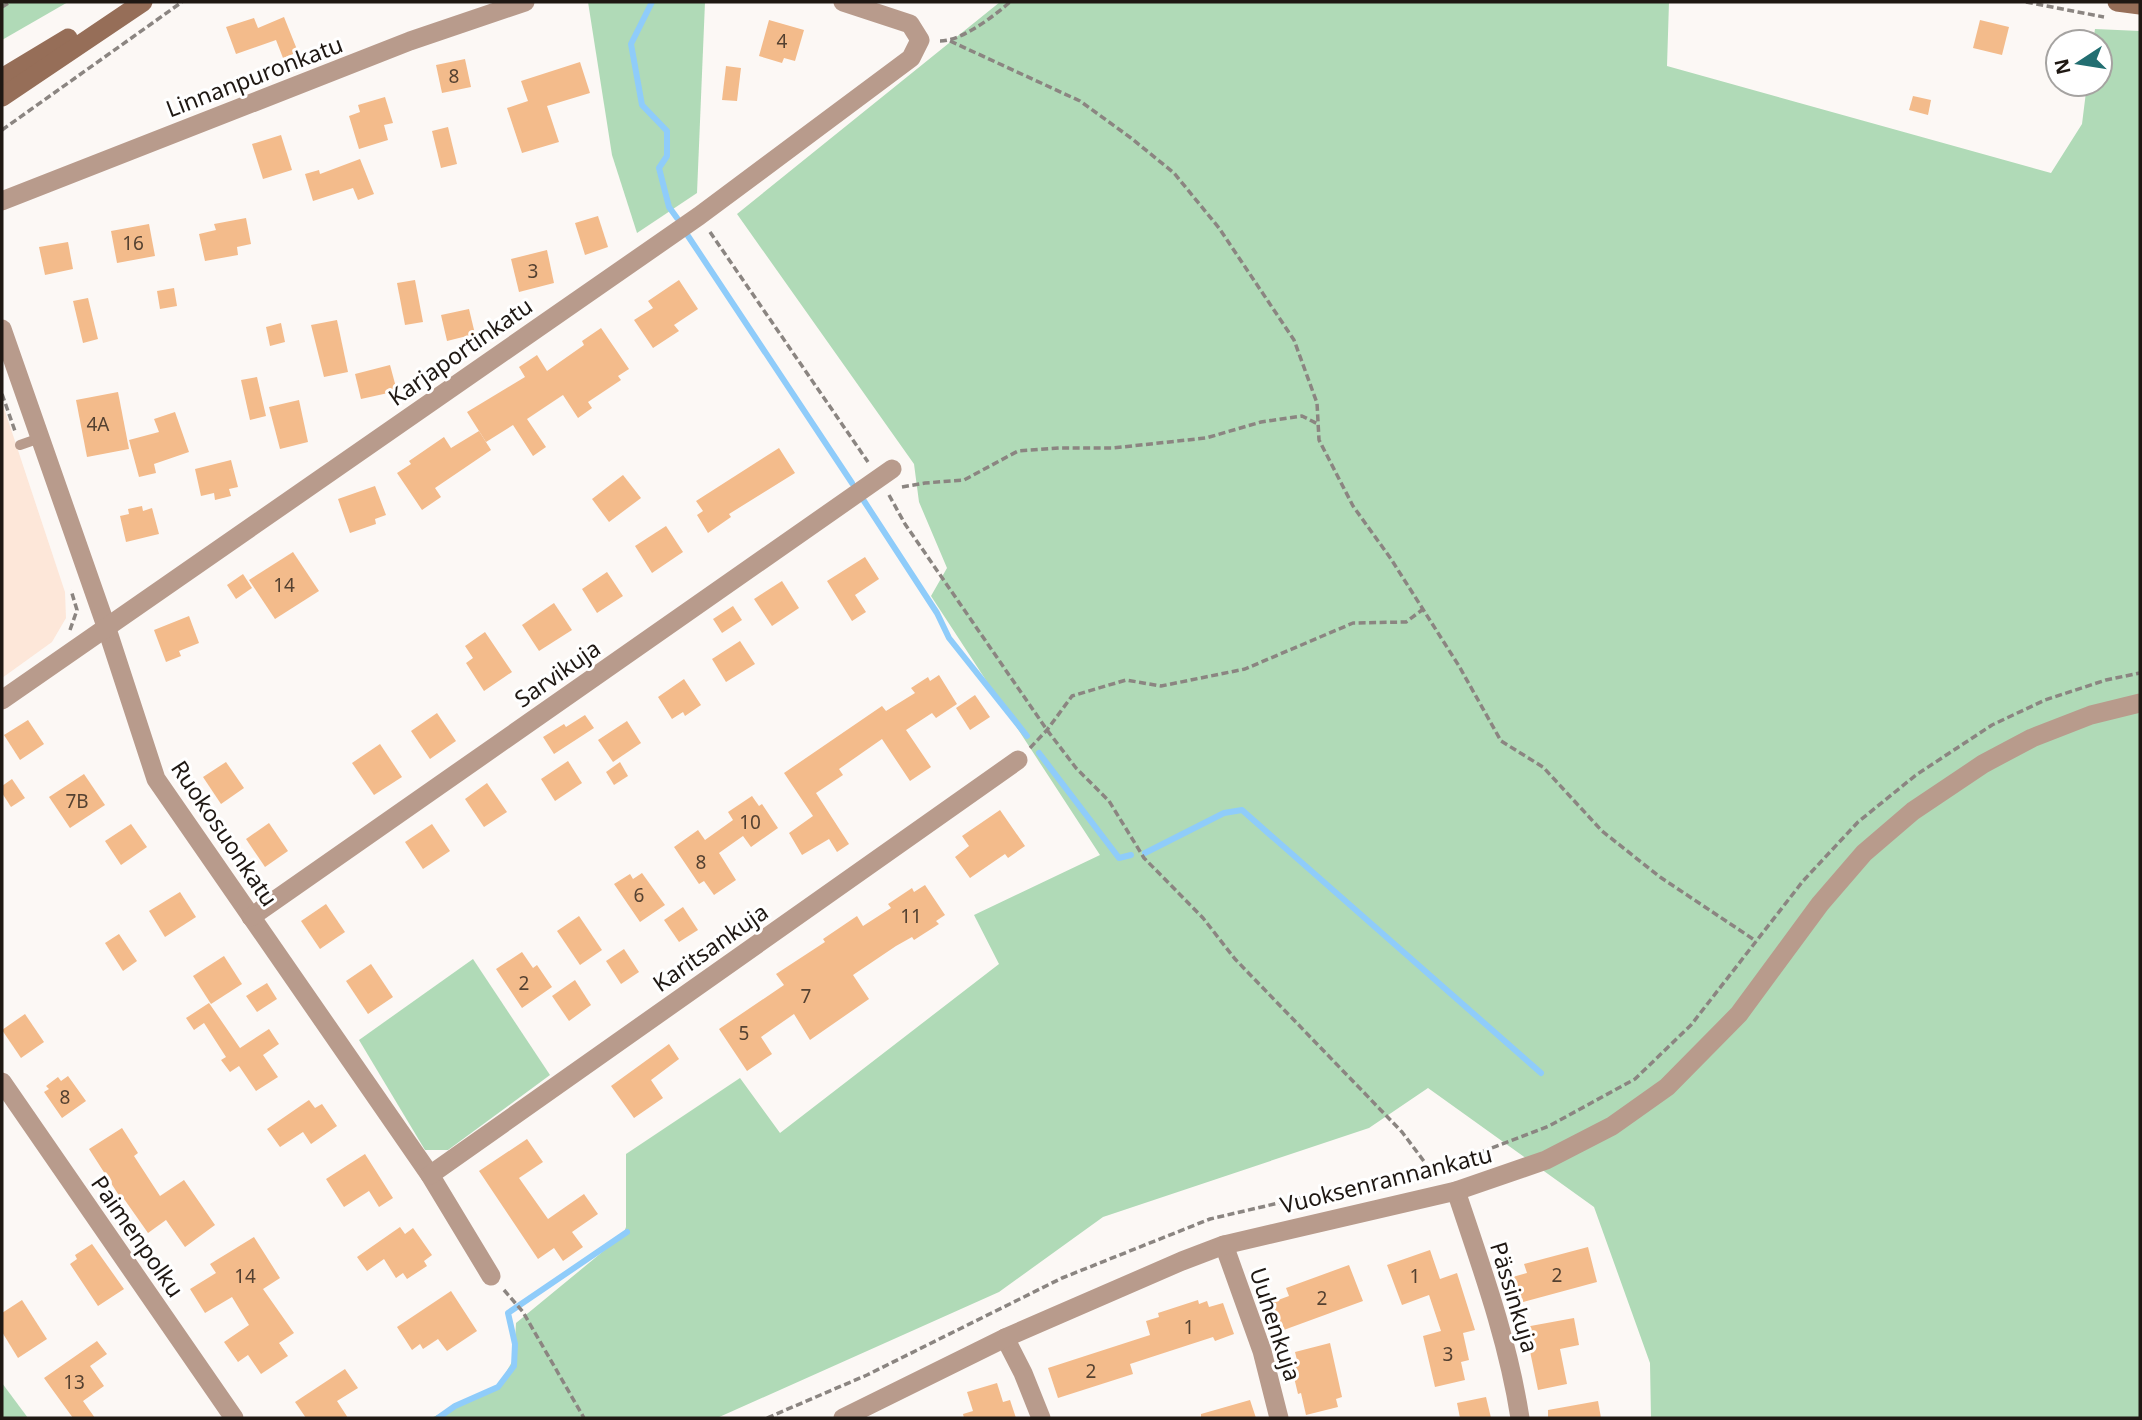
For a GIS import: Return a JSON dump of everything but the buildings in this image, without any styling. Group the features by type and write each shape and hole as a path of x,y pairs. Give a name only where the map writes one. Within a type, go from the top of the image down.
{"main road":[{"path":"2,78 129,2"},
{"path":"2,97 143,2"},
{"path":"2117,2 2140,5"}],"street":[{"name":"Linnanpuronkatu","path":"2,201 410,41 525,2"},
{"path":"843,2 915,32"},
{"name":"Karjaportinkatu","path":"2,700 699,216 911,58 915,32"},
{"name":"Ruokosuonkatu","path":"2,329 106,626 156,779 430,1175 491,1276"},
{"name":"Sarvikuja","path":"251,917 885,479"},
{"name":"Vuoksenrannankatu","path":"843,1418 1005,1338 1224,1245 1456,1191 1546,1160 1612,1126 1667,1087 1740,1014 1820,904 1864,853 1913,811 1983,764 2032,738 2091,715 2140,703"},
{"name":"Karitsankuja","path":"430,1175 1018,760"},
{"name":"Paimenpolku","path":"2,1082 234,1418"},
{"name":"Pässinkuja","path":"1456,1191 1504,1342 1520,1418"},
{"name":"Uuhenkuja","path":"1224,1245 1262,1351 1279,1418"},
{"path":"1005,1338 1041,1418"}],"lane":[{"path":"20,445 40,438"}],"path":[{"path":"2,7 10,2"},
{"path":"2,130 182,2"},
{"path":"950,41 994,16 1010,2"},
{"path":"2026,2 2104,17"},
{"path":"915,32 950,41 1080,101 1174,173 1219,228 1294,340 1317,403 1319,440 1353,506 1391,559 1459,666 1501,741 1543,767 1602,831 1660,877 1756,941"},
{"path":"699,216 885,479 905,524 1047,730 1076,768 1109,801 1144,858 1203,918 1235,959 1402,1132 1429,1168"},
{"path":"2,394 20,445"},
{"path":"885,479 925,482 964,480 1018,451 1059,447 1113,448 1206,438 1261,422 1302,416 1318,424"},
{"path":"67,635 77,610 68,579"},
{"path":"1018,760 1047,730 1072,696 1126,680 1161,686 1245,669 1353,623 1406,622 1422,610"},
{"path":"767,1418 867,1375 1062,1278 1210,1219 1429,1168 1484,1151 1549,1126 1635,1079 1691,1025 1803,881 1858,822 1916,775 1950,750 1992,725 2045,700 2106,680 2140,673"},
{"path":"511,1299 523,1311 584,1418"}],"shaded area":[{"path":"2,402 65,592 66,618 52,642 2,678"}],"green space":[{"path":"2,2 68,2 2,40"},
{"path":"588,2 705,2 697,193 637,233 612,155"},
{"path":"1000,2 1669,2 1667,66 2051,173 2082,124 2085,98 2114,98 2114,30 2140,31 2140,1418 1651,1418 1650,1363 1594,1207 1428,1088 1369,1128 1103,1217 999,1292 717,1418 431,1418 498,1387 514,1358 516,1323 623,1235 626,1227 626,1154 740,1078 780,1133 999,964 974,915 1100,855 931,596 947,568 919,502 914,464 737,214"},
{"path":"473,959 550,1075 448,1150 425,1150 359,1040"},
{"path":"2,1383 28,1418 2,1418"}],"waterway":[{"path":"652,2 631,44 642,105 667,131 667,156 659,168 669,207 677,218"},
{"path":"688,236 852,483"},
{"path":"864,501 937,613 949,638 1027,736"},
{"path":"1039,753 1119,858 1131,855"},
{"path":"1145,853 1224,813 1242,810 1541,1073"},
{"path":"438,1418 455,1406 498,1387 514,1366 515,1344 508,1313 627,1232"}]}
